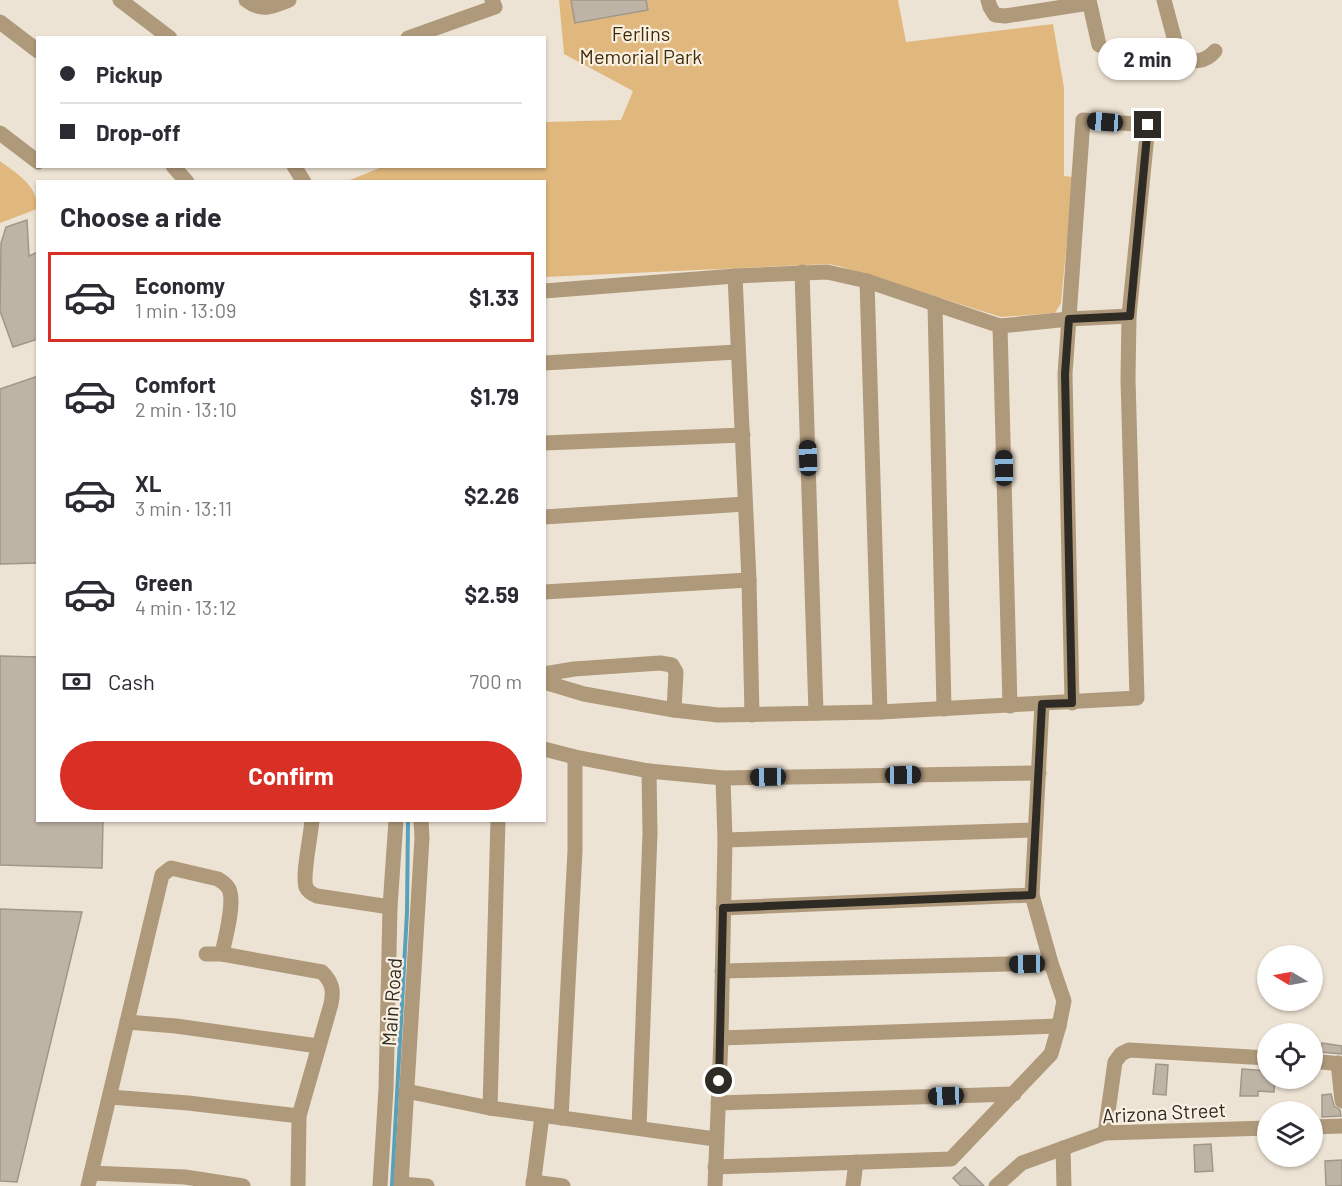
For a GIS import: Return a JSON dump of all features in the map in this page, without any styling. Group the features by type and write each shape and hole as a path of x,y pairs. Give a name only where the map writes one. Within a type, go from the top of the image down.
{"street":[{"path":"120,0 167,36"},
{"path":"246,0 254,6 271,8 289,0"},
{"path":"414,36 495,7 492,0"},
{"path":"988,0 995,15 1005,16 1089,1 1099,45"},
{"path":"1164,0 1179,56 1187,60 1203,61 1215,51"},
{"path":"0,22 36,49"},
{"path":"546,683 584,694 674,710 718,715 880,712 1072,703 1137,698 1128,379 1130,316 1148,125 1083,120 1065,374 1072,703"},
{"path":"0,133 36,160"},
{"path":"175,168 185,180"},
{"path":"802,272 816,713"},
{"path":"546,291 735,276 827,272 867,281 1000,326 1130,316"},
{"path":"735,276 749,580 752,715"},
{"path":"867,281 880,712"},
{"path":"935,304 944,709"},
{"path":"1000,326 1011,706"},
{"path":"546,363 738,352"},
{"path":"546,443 743,435"},
{"path":"546,517 745,504"},
{"path":"546,592 749,580"},
{"path":"546,675 574,669 660,663 672,665 676,672 674,710"},
{"path":"715,1167 951,1158 1051,1054 1064,1001 1032,895 1042,704"},
{"path":"546,750 650,771 723,778 1039,773"},
{"path":"561,1118 575,851 575,757"},
{"path":"639,1128 650,833 650,771"},
{"path":"715,1186 725,840 723,778"},
{"path":"312,822 305,873 306,886 310,893 390,907"},
{"name":"Main Road","path":"380,1186 386,1089 390,907 396,822"},
{"name":"Main Road","path":"401,1185 421,822"},
{"path":"490,1108 498,822"},
{"path":"725,840 1035,830"},
{"path":"222,954 230,904 230,891 224,882 171,868 162,874 90,1179 185,1177 243,1186"},
{"path":"723,908 1032,895"},
{"path":"206,954 222,954 322,972 333,987 333,996 299,1116 298,1186"},
{"path":"722,971 1051,963"},
{"path":"127,1022 176,1026 318,1046"},
{"path":"721,1038 1059,1026"},
{"path":"1105,1133 1115,1062 1121,1054 1130,1050 1257,1057"},
{"path":"1323,1062 1340,1064 1342,1101"},
{"path":"406,1091 490,1108 715,1139"},
{"path":"718,1103 1014,1094"},
{"path":"110,1097 188,1103 299,1116"},
{"path":"542,1116 533,1184 563,1186"},
{"path":"1323,1127 1342,1126"},
{"name":"Arizona Street","path":"1000,1184 1022,1163 1105,1133 1257,1128"},
{"path":"1063,1148 1064,1186"},
{"path":"853,1186 856,1162"},
{"path":"401,1185 427,1186"}],"green space":[{"name":"Ferlins Memorial Park","path":"559,0 898,0 906,42 1053,24 1064,88 1064,176 1073,177 1061,303 1055,313 1001,317 828,264 546,277 546,180 350,180 380,168 546,168 546,122 621,120 633,91 564,54"},
{"path":"0,161 30,187 34,193 36,209 0,223"}],"building":[{"path":"571,0 646,0 648,10 575,23"},
{"path":"27,220 29,256 36,253 36,340 13,347 0,311 1,243 6,227"},
{"path":"36,377 36,563 0,564 0,389"},
{"path":"0,656 36,657 36,822 103,822 102,868 0,865"},
{"path":"0,909 82,912 17,1182 0,1181"},
{"path":"1323,1043 1342,1046 1342,1054 1323,1052"},
{"path":"1156,1064 1168,1065 1166,1095 1153,1094"},
{"path":"1242,1069 1257,1070 1257,1089 1274,1089 1274,1092 1258,1091 1258,1096 1240,1096"},
{"path":"1331,1094 1334,1106 1340,1110 1341,1116 1323,1117 1322,1095"},
{"path":"1211,1144 1213,1171 1195,1172 1194,1145"},
{"path":"1342,1160 1342,1186 1326,1186 1325,1161"},
{"path":"965,1167 984,1186 961,1186 953,1178"}],"waterway":[{"path":"392,1186 407,912 408,822"}],"route":[{"path":"719,1081 723,908 1032,895 1042,704 1072,703 1065,374 1069,319 1130,316 1148,125"}]}
